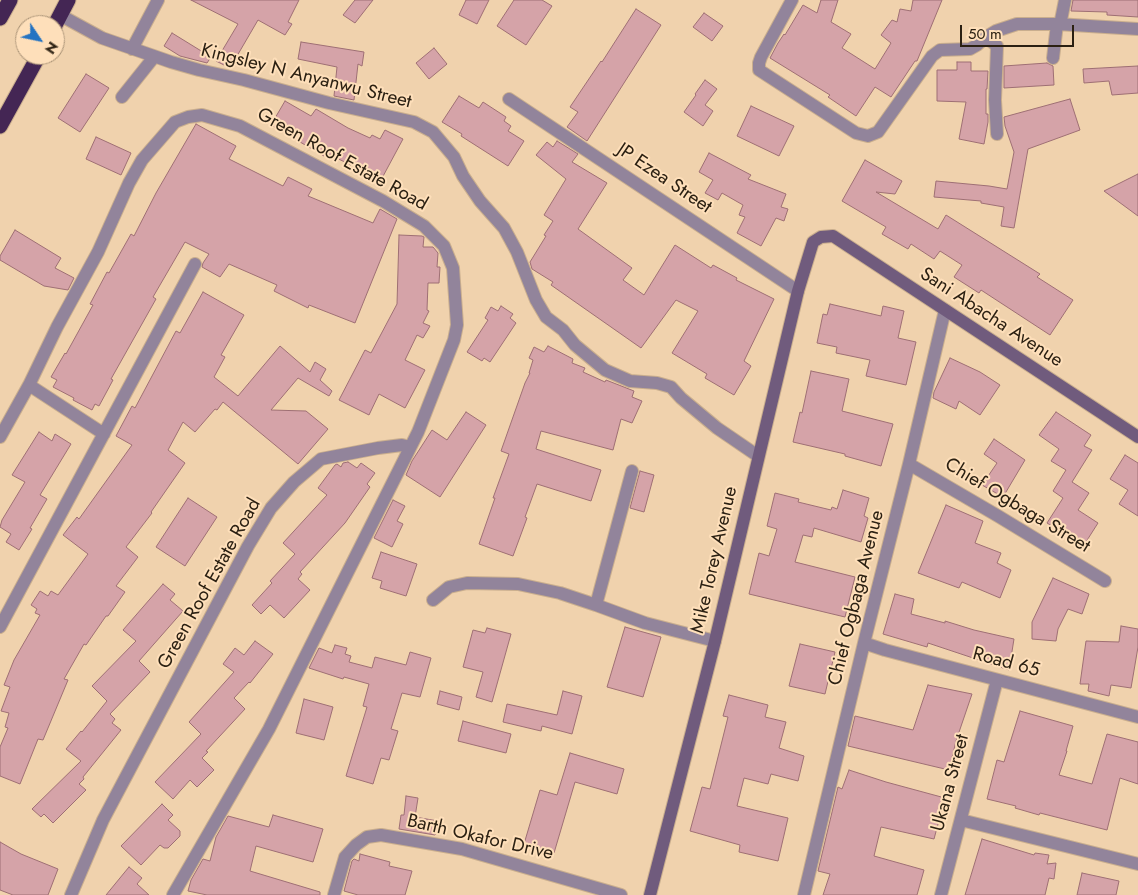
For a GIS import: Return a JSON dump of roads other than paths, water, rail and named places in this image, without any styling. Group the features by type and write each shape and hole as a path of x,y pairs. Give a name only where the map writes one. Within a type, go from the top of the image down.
{"highway":[{"path":"0,18 10,0"},
{"path":"60,15 68,0"},
{"path":"0,126 34,65"}],"main road":[{"name":"Sani Abacha Avenue","path":"821,237 833,236 1138,437"},
{"name":"Mike Torey Avenue","path":"650,895 715,641 798,291 813,242 821,237"}],"street":[{"path":"132,49 158,0"},
{"path":"792,0 761,57 759,70 856,133 868,136 878,132 932,56 940,50 970,49 996,30 1018,24 1138,29"},
{"path":"1053,58 1064,0"},
{"name":"Kingsley N Anyanwu Street","path":"65,23 154,57 329,103 414,122 433,132 454,157 463,176 480,201 504,228 517,252 536,300 546,317 563,330 575,345 605,370 630,381 657,383 671,388 717,428 758,456"},
{"path":"986,37 997,46 995,100 997,134"},
{"path":"122,97 154,57"},
{"name":"JP Ezea Street","path":"509,99 798,291"},
{"name":"Green Roof Estate Road","path":"0,438 98,252 129,183 142,160 175,122 188,117 202,115 240,126 383,201 424,226 444,246 453,268 457,325 454,340 418,432 410,447 402,445 378,448 321,460 294,482 271,508 248,546 103,820 70,895"},
{"path":"0,627 195,264"},
{"name":"Chief Ogbaga Avenue","path":"804,895 945,310"},
{"path":"29,385 104,434"},
{"path":"173,895 269,729 410,447"},
{"name":"Chief Ogbaga Street","path":"909,464 1105,581"},
{"path":"596,605 632,471"},
{"path":"434,600 449,587 468,583 518,584 596,605 645,623 715,641"},
{"name":"Road 65","path":"864,643 1138,717"},
{"name":"Ukana Street","path":"941,895 997,680"},
{"path":"960,820 1138,864"},
{"name":"Barth Okafor Drive","path":"334,895 345,857 367,837 381,835 462,849 621,895"}]}
